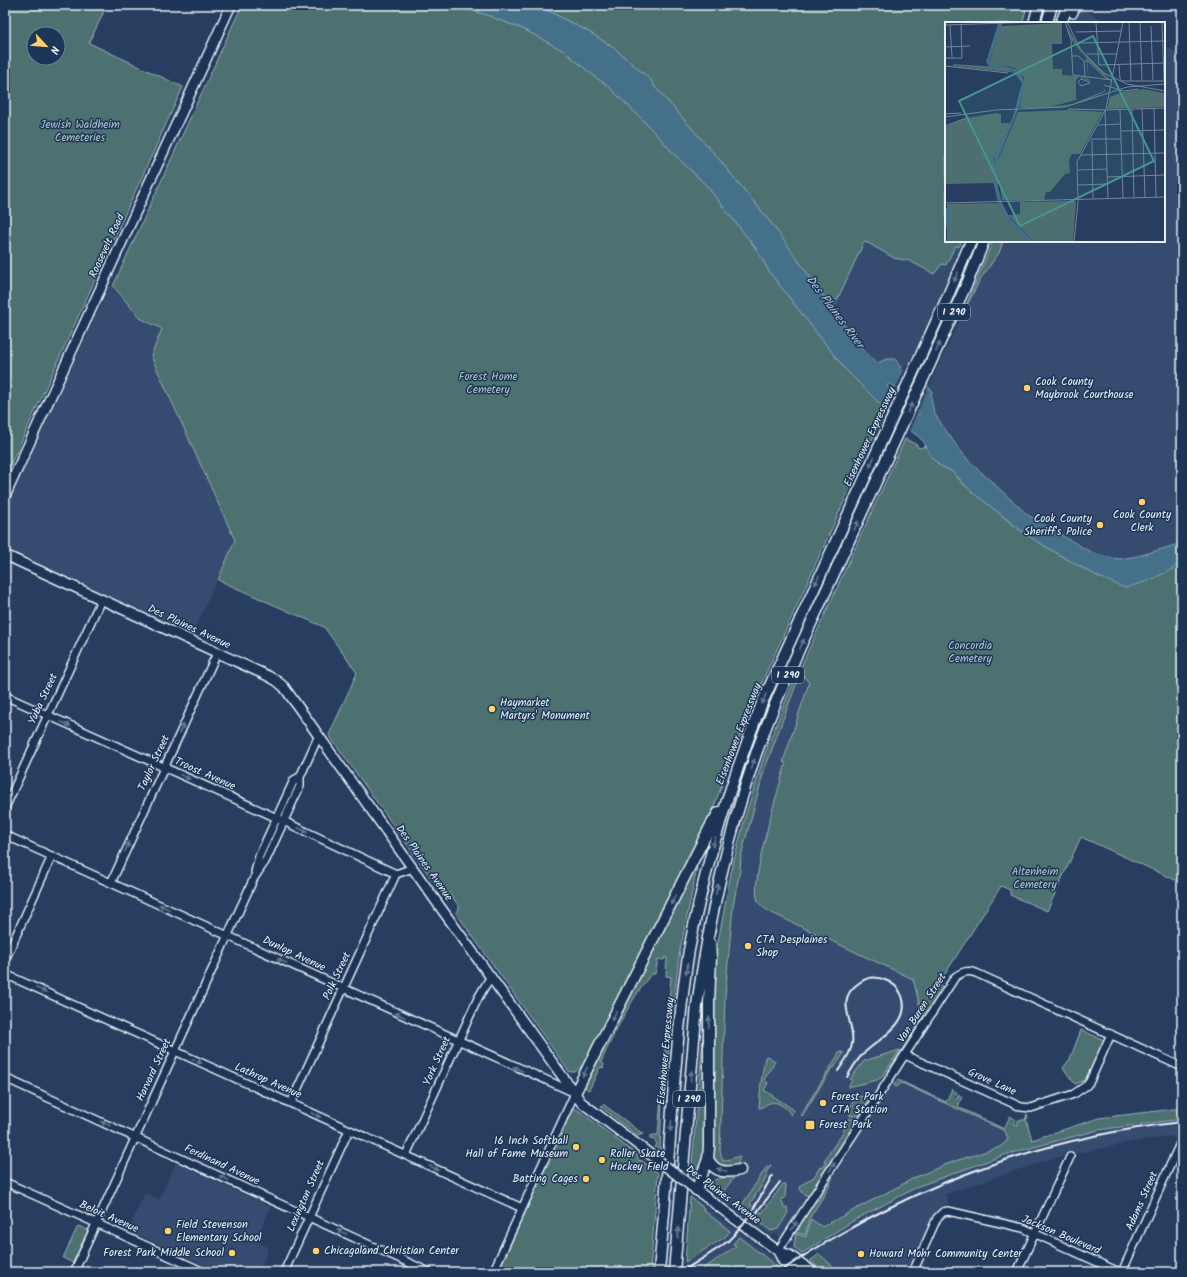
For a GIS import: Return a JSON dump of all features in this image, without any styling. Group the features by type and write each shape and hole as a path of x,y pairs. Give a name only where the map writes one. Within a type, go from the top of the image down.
{"highway":[{"path":"1031,5 1033,22"},
{"path":"1033,22 1039,5"},
{"path":"1047,22 1052,5"},
{"path":"1062,22 1071,10"},
{"name":"Eisenhower Expressway","path":"659,1272 682,1000 689,950 700,897 725,804 742,752 762,703 947,298 971,242"},
{"name":"Eisenhower Expressway","path":"674,1272 697,1005 709,927 730,839 753,764 770,716 968,281 984,242"},
{"path":"575,1093 711,825 725,804"},
{"path":"694,1188 708,1159 709,1002 711,957 709,927"},
{"path":"708,1159 716,1169 721,1172 740,1170"}],"main road":[{"name":"Roosevelt Road","path":"5,496 231,5"},
{"name":"Des Plaines Avenue","path":"5,555 276,681 284,687 581,1102 778,1251 789,1255 813,1272"},
{"name":"Des Plaines Avenue","path":"778,1251 783,1260 798,1272"}],"street":[{"path":"1071,10 1077,5"},
{"name":"Yuba Street","path":"5,808 101,600"},
{"name":"Taylor Street","path":"111,883 216,653"},
{"name":"Troost Avenue","path":"5,696 164,767 396,874"},
{"name":"Harvard Street","path":"74,1272 254,878 266,860 294,780 300,777 319,735"},
{"name":"Dunlop Avenue","path":"5,835 575,1093"},
{"path":"5,960 52,856"},
{"path":"396,874 413,868"},
{"name":"Polk Street","path":"291,1103 396,874"},
{"name":"Van Buren Street","path":"778,1251 955,977 965,972 970,971 976,973 1182,1067"},
{"name":"Lathrop Avenue","path":"5,974 522,1208"},
{"name":"York Street","path":"406,1156 478,998 491,976"},
{"name":"Grove Lane","path":"905,1055 1020,1107 1031,1108 1074,1094 1087,1085 1111,1034"},
{"name":"Ferdinand Avenue","path":"5,1078 428,1272"},
{"path":"493,1272 575,1093"},
{"name":"Lexington Street","path":"284,1272 349,1130"},
{"name":"Adams Street","path":"1121,1272 1182,1139"},
{"path":"1018,1272 1070,1158"},
{"name":"Beloit Avenue","path":"5,1182 204,1272"},
{"name":"Jackson Boulevard","path":"913,1272 937,1218 943,1212 953,1212 1023,1228 1121,1272"}],"shaded area":[{"path":"1080,7 1109,22 1072,22"},
{"path":"1165,46 1182,55 1182,543 1138,556 1120,559 1093,553 1028,515 968,460 934,413 931,397 932,390 928,388 981,278 999,253 1003,242 1165,242"},
{"path":"864,242 894,258 910,261 934,274 942,264 946,265 955,246 962,249 912,363 910,367 906,366 903,371 895,359 886,359 878,363 863,350 833,309"},
{"path":"110,285 140,318 162,329 151,356 235,540 192,635 5,551 5,510"},
{"path":"802,672 809,683 783,762 786,763 774,802 758,870 774,914 913,979 922,1014 926,1016 868,1102 827,1167 828,1170 781,1238 776,1234 771,1235 767,1233 719,1197 735,1176 740,1157 723,1161 720,1152 725,996 733,906 740,870 741,856 764,771"},
{"path":"895,1078 1004,1129 1032,1140 1099,1118 1182,1108 1182,1135 1144,1140 1053,1158 946,1194 948,1205 942,1205 935,1212 908,1272 818,1272 806,1263 819,1254 809,1249 798,1256 792,1251 791,1244 793,1234 810,1206 818,1200"},
{"path":"176,1163 271,1207 256,1241 269,1248 258,1272 219,1272 128,1230 145,1193 159,1199"},
{"path":"690,1195 784,1266 775,1272 684,1272"}],"green space":[{"name":"Jewish Waldheim Cemeteries","path":"5,5 107,5 89,43 183,87 5,477"},
{"name":"Forest Home Cemetery","path":"242,5 452,5 484,14 523,29 564,51 607,85 706,185 755,247 770,273 845,369 886,409 759,689 739,738 709,820 585,1063 575,1072 570,1072 568,1070 456,913 459,906 449,893 443,894 441,892 329,735 357,673 324,627 218,580 235,540 151,356 162,329 140,318 113,286"},
{"path":"537,5 1027,5 1023,22 945,22 945,242 962,242 959,247 955,246 946,265 942,264 934,274 910,261 894,258 864,242 833,309 772,224 718,158 655,87 651,80 614,48 589,32"},
{"path":"993,242 1003,242 999,253 981,278 963,313"},
{"name":"Concordia Cemetery","path":"905,439 920,448 926,446 931,457 939,465 953,472 963,484 1027,535 1099,577 1148,581 1175,566 1182,564 1182,883 1081,837 1047,911 1010,895 1010,890 1001,886 938,985 943,988 904,1050 888,1071 924,1015 922,1014 913,979 774,914 763,907 758,901 756,891 766,834 786,763 783,762 809,683 801,672 764,771 741,856 740,870 733,906 725,996 720,1151 723,1161 740,1156 738,1163 734,1167 720,1167 713,1160 713,987 715,958 731,873 745,817 765,753 788,695"},
{"path":"693,866 697,868 680,950 671,1023 664,1100 662,1099 660,1151 655,1147 657,1144 649,1137 658,1135 671,977 666,976 667,958 665,957 664,960 658,959 655,974 651,974 643,985 629,1006 618,1027 601,1062 604,1064 603,1068 600,1067 589,1090 584,1087"},
{"path":"706,1003 705,1148 704,1158 695,1176 691,1174"},
{"path":"1081,1030 1104,1040 1085,1080 1075,1084 1063,1068 1070,1059"},
{"path":"900,1050 882,1077 877,1080 848,1087 852,1080 850,1079 864,1061"},
{"path":"840,1052 844,1053 834,1068 832,1068 802,1116 801,1114"},
{"path":"767,1056 775,1061 764,1080 768,1083 764,1090 794,1110 791,1115 778,1103 767,1104 759,1108 765,1057"},
{"path":"898,1080 946,1102 952,1089 957,1093 953,1096 955,1098 958,1098 958,1094 962,1097 958,1107 1004,1129 1010,1116 1016,1120 1013,1124 1018,1125 1018,1120 1025,1120 1027,1114 1028,1118 1026,1119 1032,1140 1099,1118 1182,1108 1182,1119 1098,1130 1004,1155 919,1186 851,1222 801,1254 794,1247 796,1234 806,1237 811,1219 822,1227 916,1177 952,1162 1000,1147 1008,1139 1005,1131 902,1083 896,1087 894,1085"},
{"path":"859,1096 865,1097 868,1102 860,1115 850,1116 852,1102"},
{"path":"603,1104 643,1134 638,1136 601,1107"},
{"path":"573,1109 581,1112 637,1155 639,1161 641,1160 658,1173 650,1272 498,1272"},
{"path":"848,1119 858,1119 827,1167 828,1170 808,1196 800,1189 801,1185 814,1177 820,1167 823,1168 826,1162 824,1161 843,1132"},
{"path":"771,1165 766,1173 768,1175 750,1204 752,1205 746,1212 742,1205 766,1168"},
{"path":"735,1176 723,1192 712,1184 712,1181 720,1178"},
{"path":"833,1176 829,1187 809,1219 805,1235 795,1232 796,1229 799,1230 799,1224 810,1206 818,1200"},
{"path":"783,1184 786,1185 785,1198 781,1199 784,1208 787,1207 788,1212 778,1229 771,1231 754,1218 759,1211 762,1213"},
{"path":"690,1197 704,1208 703,1210 730,1231 725,1237 685,1262"},
{"path":"78,1226 88,1230 73,1263 63,1258"},
{"path":"739,1237 780,1269 775,1272 698,1272 736,1246 733,1244"},
{"path":"819,1254 839,1272 825,1272 810,1261"}],"water":[{"name":"Des Plaines River","path":"452,5 537,5 589,32 614,48 651,80 655,87 718,158 772,224 863,350 878,363 886,359 895,359 903,371 932,390 931,397 934,413 956,445 968,460 1028,515 1093,553 1111,558 1120,559 1138,556 1182,543 1182,564 1175,566 1173,569 1148,581 1125,588 1099,577 1027,535 972,492 953,472 939,465 931,457 924,442 892,416 845,369 770,273 755,247 706,185 677,157 642,119 607,85 564,51 523,29 484,14","holes":["891,384 905,395 920,413 919,415 891,396 887,385"]}],"pier":[{"path":"904,370 928,388 909,431 885,411 893,393 893,396 914,410 912,405 904,396 895,390"}],"railway":[{"path":"838,1071 848,1055 852,1044 851,1028 846,1004 851,990 868,978 878,978 890,982 901,993 904,1006 902,1015 892,1030 861,1057 847,1077"},
{"path":"780,1272 836,1236 871,1217 908,1198 984,1167 1022,1154 1100,1135 1141,1127 1182,1122"},
{"path":"681,1272 728,1241 735,1234 752,1210 772,1176"},
{"path":"753,1217 780,1182"}],"place":[{"name":"Cook County Maybrook Courthouse","path":"1027,388"},
{"name":"Cook County Clerk","path":"1142,502"},
{"name":"Cook County Sheriff's Police","path":"1100,525"},
{"name":"Haymarket Martyrs' Monument","path":"492,709"},
{"name":"CTA Desplaines Shop","path":"748,946"},
{"name":"Forest Park CTA Station","path":"823,1103"},
{"name":"Forest Park","path":"810,1125"},
{"name":"16 Inch Softball Hall of Fame Museum","path":"576,1147"},
{"name":"Roller Skate Hockey Field","path":"602,1160"},
{"name":"Batting Cages","path":"586,1179"},
{"name":"Field Stevenson Elementary School","path":"168,1231"},
{"name":"Chicagoland Christian Center","path":"316,1251"},
{"name":"Forest Park Middle School","path":"232,1253"},
{"name":"Howard Mohr Community Center","path":"861,1254"}],"park label":[{"name":"Altenheim Cemetery","path":"1035,878"}]}
